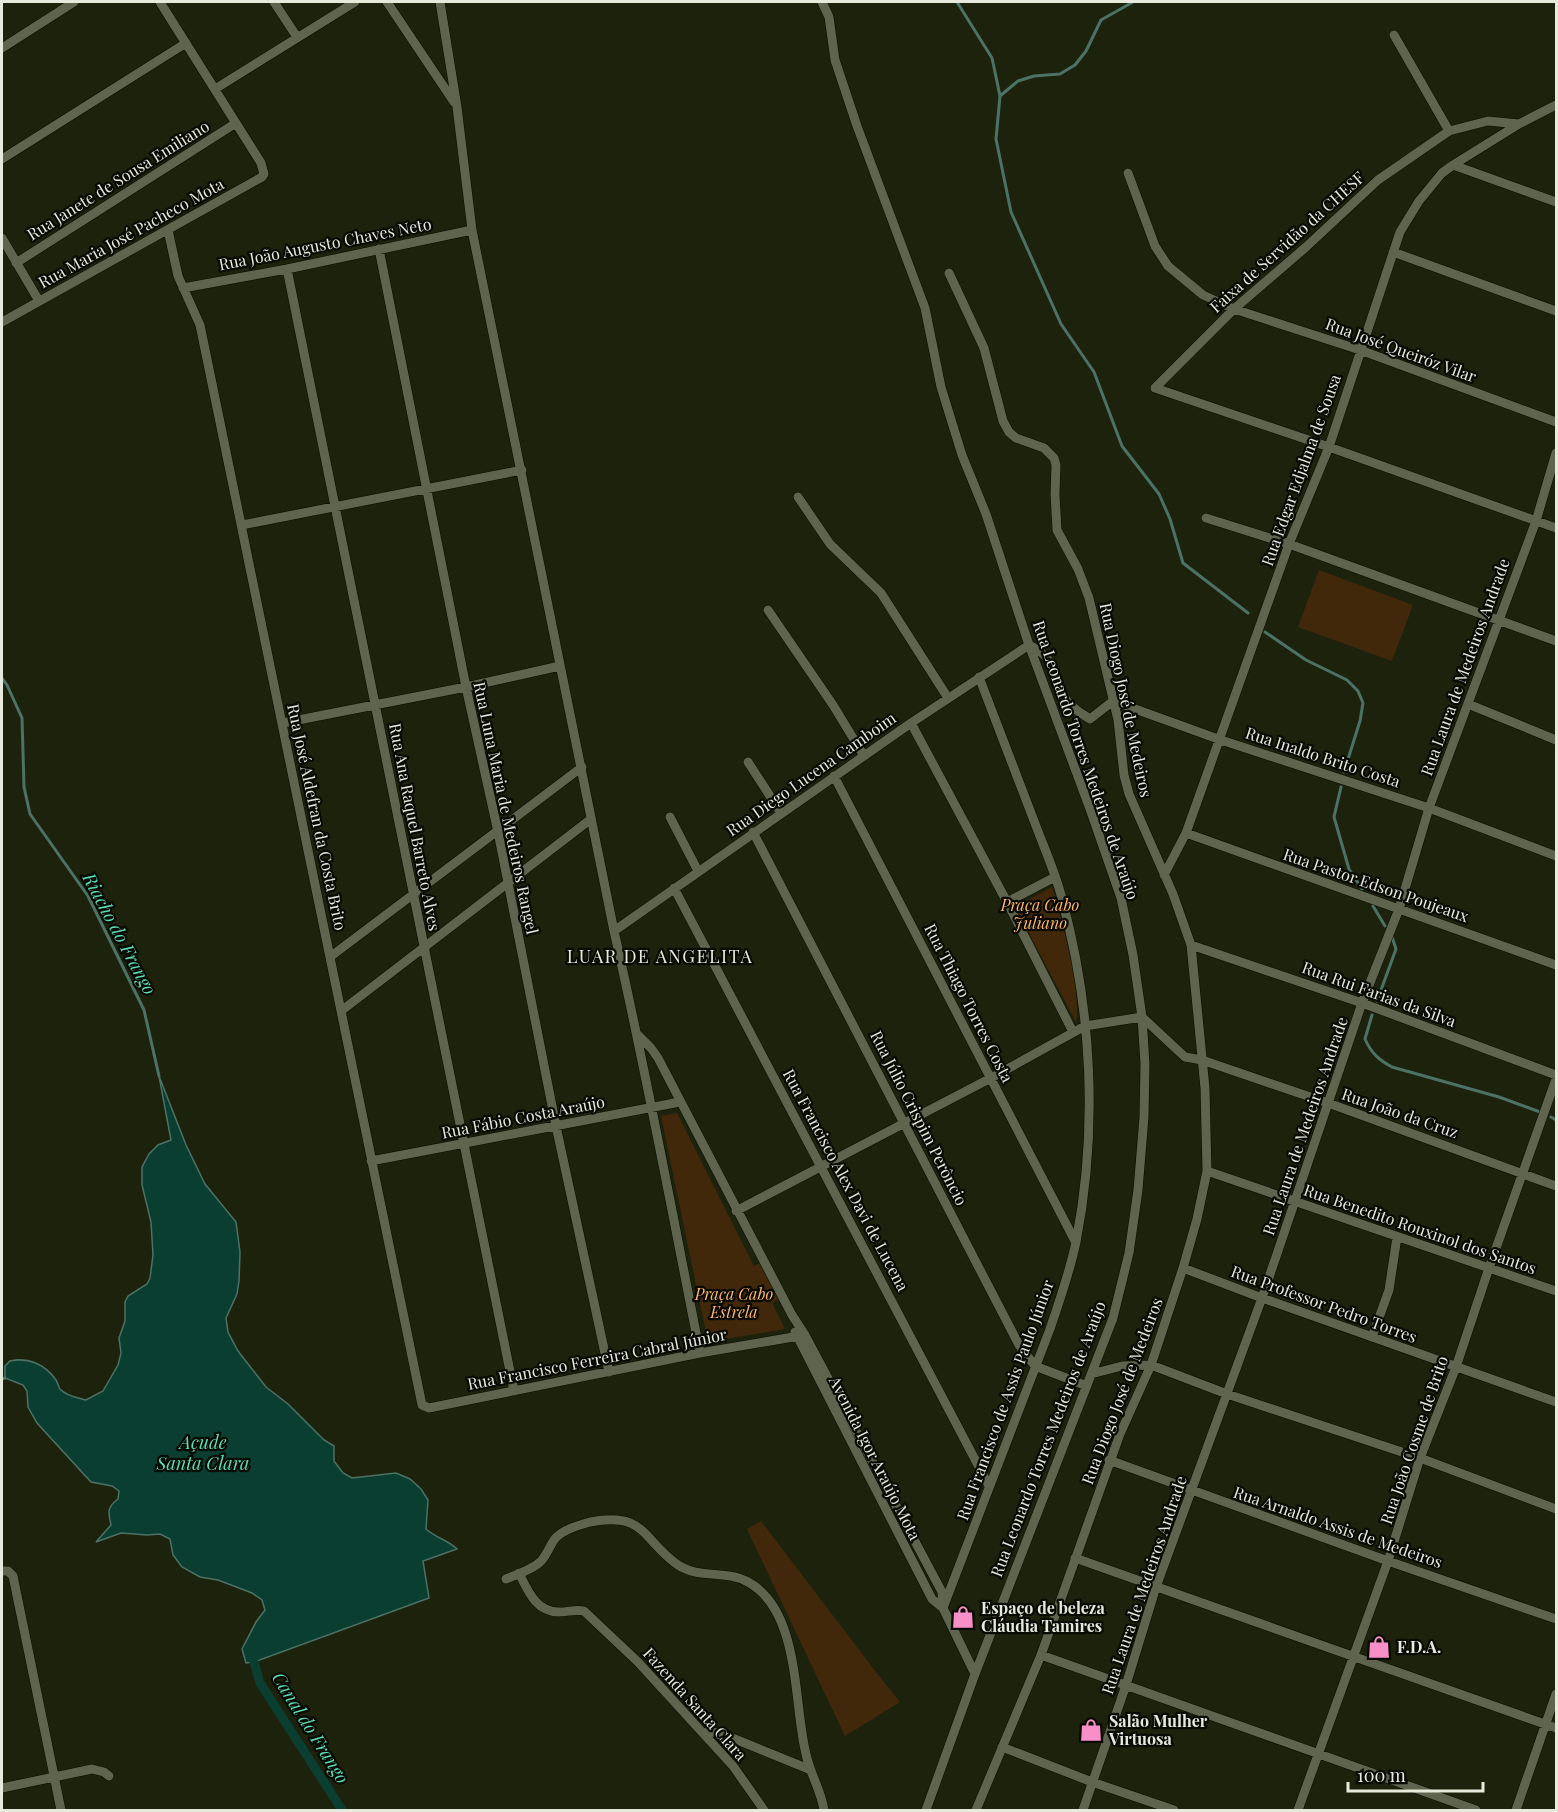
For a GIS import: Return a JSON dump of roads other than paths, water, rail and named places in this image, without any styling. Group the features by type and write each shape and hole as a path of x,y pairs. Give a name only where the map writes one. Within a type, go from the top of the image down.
{"street":[{"path":"2,48 74,2"},
{"path":"160,2 236,123"},
{"path":"274,2 297,37"},
{"path":"215,89 355,2"},
{"path":"387,2 457,106"},
{"path":"440,2 457,106 472,230 614,931 638,1035 650,1107 700,1353"},
{"name":"Rua Leonardo Torres Medeiros de Araújo","path":"822,2 830,17 835,60 925,308 941,387 962,455 986,514 1029,645 1118,888 1133,955 1142,1017 1145,1064 1138,1190 1128,1253 1113,1318 975,1674 926,1810"},
{"path":"1394,35 1449,131"},
{"path":"2,159 186,44"},
{"name":"Rua Edgar Edjalma de Sousa","path":"1164,875 1186,833 1289,544 1329,447 1401,232 1414,208 1430,186 1453,165 1519,124 1557,105"},
{"name":"Faixa de Servidão da CHESF","path":"1329,447 1155,388 1234,309 1306,247 1378,180 1449,131 1488,120 1519,124"},
{"name":"Rua Maria José Pacheco Mota","path":"2,322 262,177 264,171 261,163 236,123"},
{"name":"Rua Janete de Sousa Emiliano","path":"16,263 236,123"},
{"path":"1453,165 1557,202"},
{"name":"Rua José Queiróz Vilar","path":"1128,173 1155,246 1168,266 1203,295 1234,309 1360,350 1557,422"},
{"name":"Rua José Aldefran da Costa Brito","path":"168,230 178,276 200,325 420,1401 425,1408 429,1408"},
{"name":"Rua João Augusto Chaves Neto","path":"183,288 472,230"},
{"path":"2,238 39,301"},
{"name":"Rua Luna Maria de Medeiros Rangel","path":"379,249 466,687 609,1372"},
{"path":"1393,252 1557,311"},
{"name":"Rua Ana Raquel Barreto Alves","path":"286,268 514,1391"},
{"name":"Rua Diogo José de Medeiros","path":"949,273 984,348 998,406 1006,426 1016,438 1044,448 1054,458 1057,472 1055,494 1057,530 1084,584 1118,720 1124,775 1129,794 1182,916 1191,945 1205,1088 1207,1172 1183,1269 1152,1365 1135,1398 1110,1460 1041,1655 976,1810"},
{"path":"1329,447 1557,528"},
{"name":"Rua Laura de Medeiros Andrade","path":"1083,1810 1126,1685 1156,1587 1262,1298 1362,1003 1399,909 1429,808 1536,521 1557,453"},
{"path":"242,525 522,470"},
{"path":"798,497 830,544 881,593 948,698"},
{"path":"1206,518 1289,544 1557,641"},
{"path":"768,610 833,705 864,756"},
{"path":"1029,645 1049,660 1066,698 1072,706 1090,719 1097,716 1113,701"},
{"name":"Rua Diego Lucena Camboim","path":"614,931 780,813 1029,645"},
{"path":"283,723 375,706 560,666"},
{"name":"Rua Francisco de Assis Paulo Júnior","path":"943,1608 1050,1329 1076,1243 1084,1195 1088,1147 1089,1078 1085,1026 1071,936 1062,896 979,677"},
{"name":"Rua Inaldo Brito Costa","path":"1113,701 1218,739 1429,808 1557,856"},
{"path":"1468,704 1557,740"},
{"path":"911,723 1073,1032"},
{"path":"748,762 780,813"},
{"path":"330,957 582,767"},
{"name":"Rua Thiago Torres Costa","path":"834,776 1076,1243"},
{"path":"670,817 698,871"},
{"path":"341,1011 591,819"},
{"name":"Rua Júlio Crispim Perôncio","path":"753,832 1019,1345 1035,1366"},
{"name":"Rua Pastor Edson Poujeaux","path":"1186,833 1557,965"},
{"path":"1006,902 1055,877"},
{"name":"Rua Francisco Alex Davi de Lucena","path":"674,888 989,1486"},
{"name":"Rua Rui Farias da Silva","path":"1191,945 1362,1003 1557,1077"},
{"path":"736,1211 991,1078 1085,1026 1142,1017"},
{"name":"Rua João da Cruz","path":"1142,1017 1185,1057 1202,1060 1328,1103 1557,1186"},
{"name":"Avenida Igor Araújo Mota","path":"638,1035 658,1058 792,1315 800,1336 942,1592 943,1608 975,1674"},
{"name":"Rua João Cosme de Brito","path":"1298,1810 1388,1561 1420,1458 1456,1366 1557,1077"},
{"name":"Rua Fábio Costa Araújo","path":"371,1161 680,1102"},
{"name":"Rua Benedito Rouxinol dos Santos","path":"1207,1172 1557,1291"},
{"path":"1372,1337 1389,1290 1397,1237"},
{"name":"Rua Professor Pedro Torres","path":"1183,1269 1557,1402"},
{"name":"Rua Francisco Ferreira Cabral Júnior","path":"429,1408 700,1353 800,1336"},
{"path":"1091,1374 1122,1366 1152,1365 1227,1394 1420,1458 1557,1509"},
{"path":"1035,1366 1087,1386"},
{"name":"Rua Arnaldo Assis de Medeiros","path":"1110,1460 1388,1561 1557,1619"},
{"path":"506,1579 537,1565 543,1560 554,1541 568,1530 592,1522 618,1520 630,1522 642,1528 671,1560 689,1571 727,1575 748,1581 766,1597 780,1618 791,1658 805,1753 824,1810"},
{"path":"1075,1557 1557,1728"},
{"path":"2,1571 8,1571 13,1576 61,1810"},
{"name":"Fazenda Santa Clara","path":"519,1573 531,1598 547,1610 584,1611 638,1662 749,1787 764,1810"},
{"path":"1041,1655 1476,1810"},
{"path":"1516,1810 1557,1694"},
{"path":"703,1733 720,1733 810,1770"},
{"path":"1002,1747 1092,1782 1174,1810"},
{"path":"2,1788 93,1769 109,1776"}],"water":[{"name":"Açude Santa Clara","path":"159,1076 186,1145 205,1184 236,1222 240,1252 239,1281 237,1294 226,1318 228,1332 238,1351 266,1387 288,1404 324,1440 334,1446 334,1461 343,1473 352,1478 396,1473 410,1479 421,1489 428,1500 426,1529 457,1549 423,1561 429,1598 254,1662 246,1663 242,1649 265,1610 262,1600 252,1593 218,1580 200,1577 182,1567 173,1555 170,1539 160,1534 121,1533 96,1542 111,1525 109,1510 118,1499 119,1491 112,1486 91,1482 37,1423 28,1407 27,1391 23,1385 5,1378 5,1366 10,1361 30,1361 52,1374 63,1391 86,1400 103,1391 118,1365 121,1353 119,1338 125,1321 125,1302 128,1296 147,1284 153,1255 151,1222 142,1185 142,1167 149,1154 158,1145 171,1140"}],"waterway":[{"path":"957,2 992,58 1000,96 996,139 1011,212 1061,324 1094,372 1122,446 1159,494 1170,519 1183,563 1248,613"},
{"path":"1000,96 1018,81 1034,76 1060,74 1075,65 1086,51 1101,20 1133,2"},
{"path":"1265,632 1306,660 1347,680 1358,691 1363,703 1360,721 1344,772"},
{"name":"Riacho do Frango","path":"2,678 22,718 24,787 30,814 88,896 144,1010 159,1076"},
{"path":"1341,787 1334,817 1349,869 1362,889"},
{"path":"1373,906 1385,926"},
{"path":"1377,1001 1396,949 1392,937"},
{"path":"1372,1015 1365,1039 1379,1059 1392,1067 1499,1097 1540,1112"},
{"path":"1551,1117 1556,1120"},
{"name":"Canal do Frango","path":"254,1662 260,1683 342,1810"}],"place":[{"name":"Espaço de beleza Cláudia Tamires","path":"963,1617"},
{"name":"F.D.A.","path":"1379,1647"},
{"name":"Salão Mulher Virtuosa","path":"1091,1730"}],"district":[{"name":"LUAR DE ANGELITA","path":"660,957"}],"park label":[{"name":"Praça Cabo Juliano","path":"1040,914"},
{"name":"Praça Cabo Estrela","path":"734,1303"}]}
